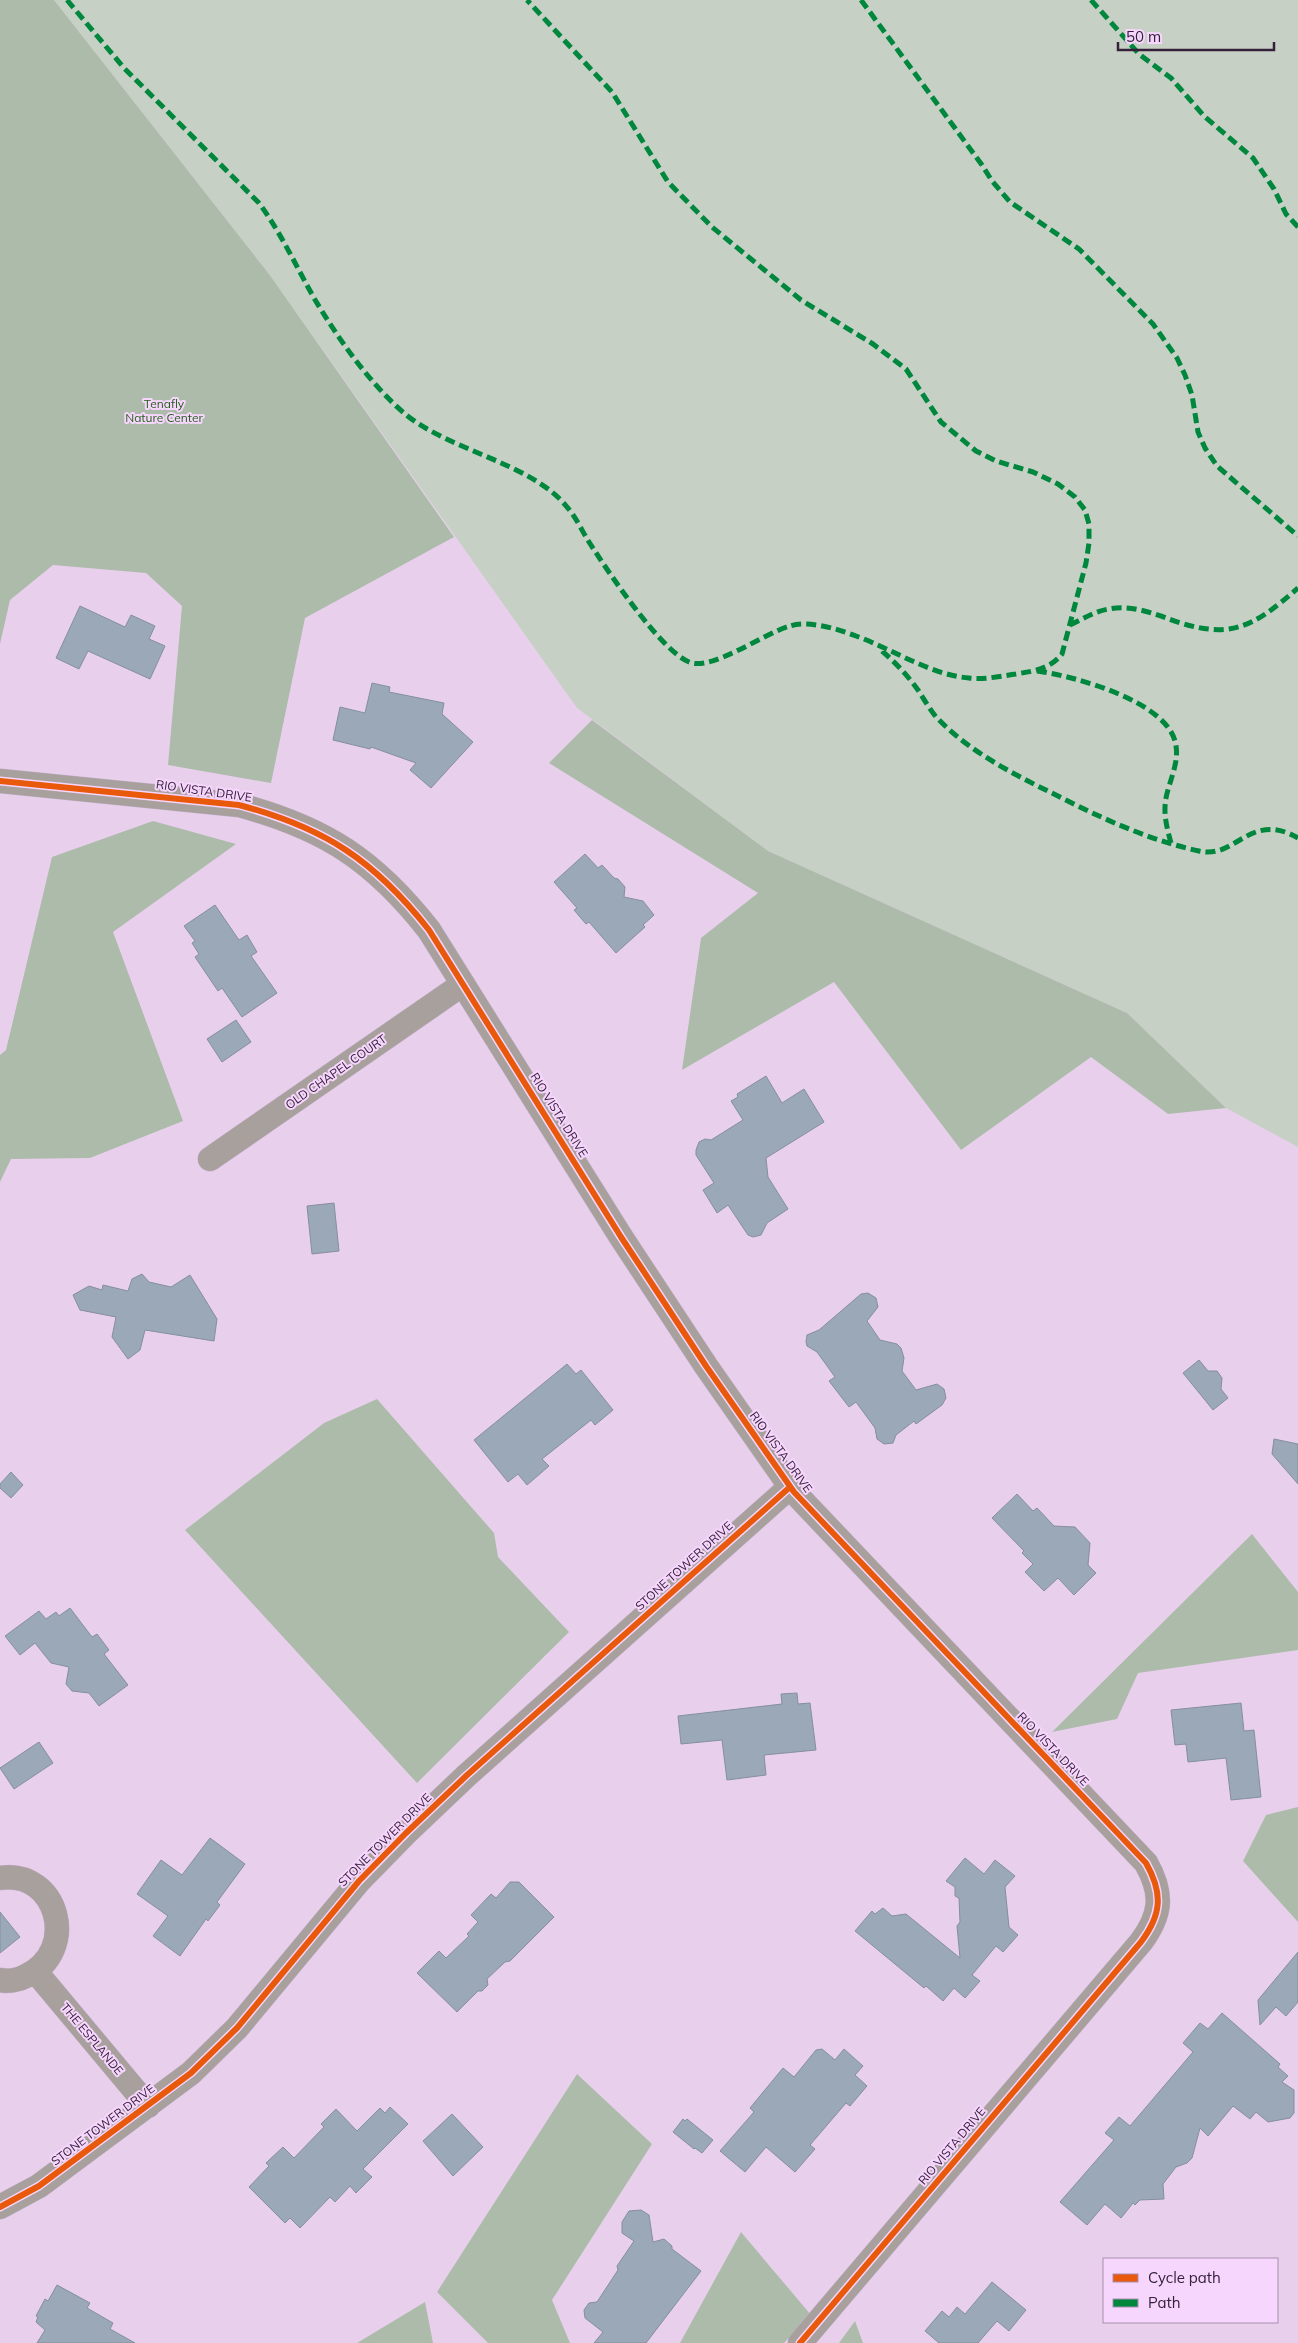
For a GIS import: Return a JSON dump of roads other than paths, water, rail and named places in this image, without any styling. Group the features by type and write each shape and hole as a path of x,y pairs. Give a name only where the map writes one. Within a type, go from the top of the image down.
{"street":[{"name":"RIO VISTA DRIVE","path":"0,781 230,804 275,814 314,830 350,852 380,874 406,900 429,930 621,1237 706,1366 790,1487 1146,1863 1154,1878 1158,1895 1157,1914 1151,1928 1141,1942 800,2343"},
{"name":"OLD CHAPEL COURT","path":"210,1159 463,984"},
{"name":"STONE TOWER DRIVE","path":"0,2208 39,2186 191,2073 237,2028 359,1881 406,1833 466,1776 790,1487"},
{"path":"0,1878 23,1880 37,1888 48,1899 56,1914 58,1930 55,1946 48,1961 36,1972 20,1979 0,1980"},
{"name":"THE ESPLANDE","path":"36,1972 148,2106"}],"park label":[{"name":"Tenafly Nature Center","path":"164,411"}]}
